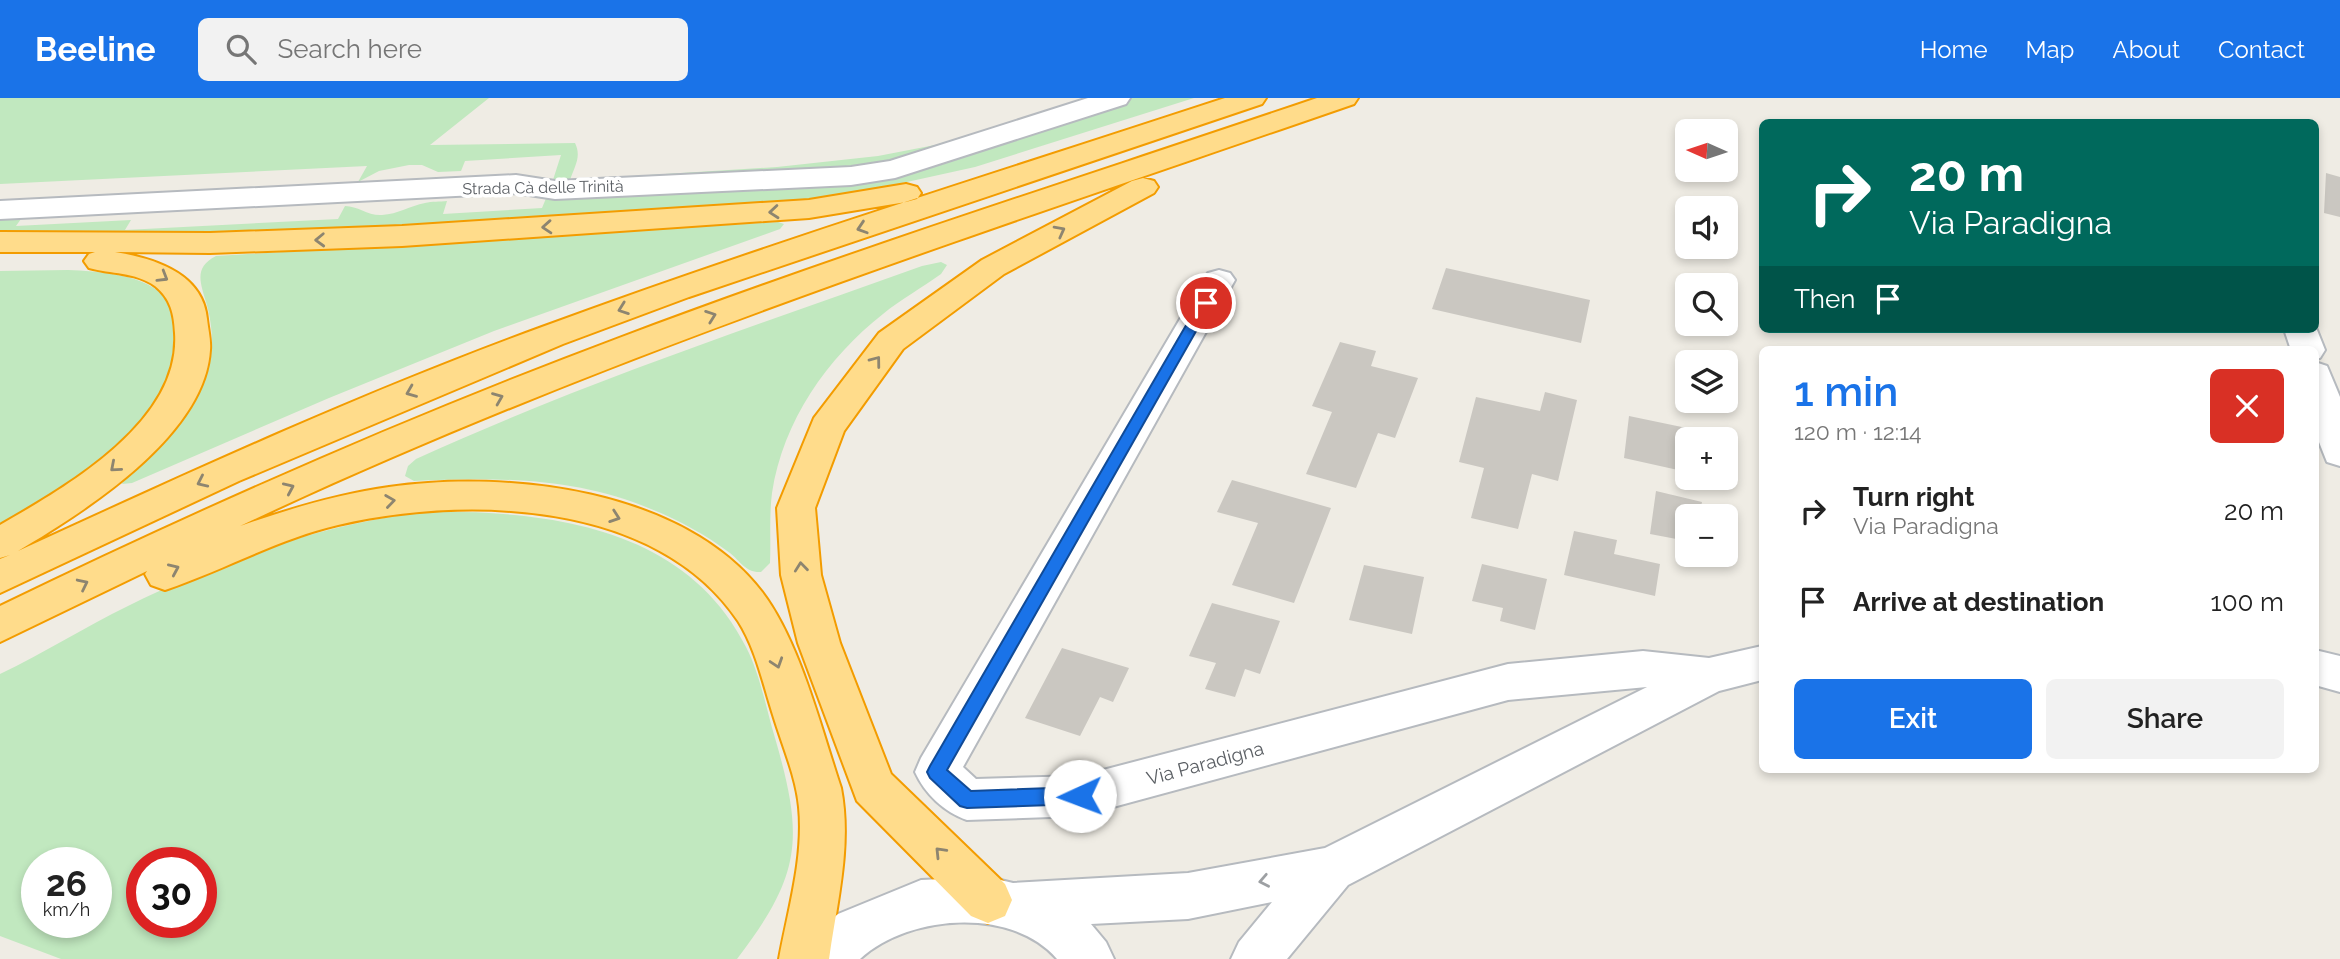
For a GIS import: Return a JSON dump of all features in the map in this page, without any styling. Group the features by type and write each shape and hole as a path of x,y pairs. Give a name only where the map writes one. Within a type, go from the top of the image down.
{"highway":[{"path":"0,625 276,494 544,380 712,316 1345,98"},
{"path":"1001,903 873,787 819,643 801,575 796,508 827,427 891,341 993,267 1135,191 1360,98"},
{"path":"0,242 197,243 349,239 809,209 942,185 1151,121 1248,99"},
{"path":"0,577 236,467 551,336 666,294 1248,99"},
{"path":"0,263 110,262 135,265 161,274 184,296 191,317 193,342 192,356 183,386 174,403 145,439 79,494 0,543"},
{"path":"0,647 226,547 285,525 339,510 407,499 480,496 547,501 621,519 661,535 716,569 746,600 768,638 822,801 820,847 803,959"}],"street":[{"name":"Strada Cà delle Trinità","path":"0,210 516,184 549,190 851,176 903,167 1116,98"},
{"name":"Via Paradigna","path":"1219,280 936,772 967,800 1080,796 1508,682 1643,669 1709,676"},
{"path":"2319,387 2340,453"},
{"name":"Via Paradigna","path":"823,959 855,930 921,903 1188,896 1331,869 1709,676 1759,664"},
{"path":"2319,668 2340,674"},
{"name":"Via Paradigna","path":"1256,959 1331,869"},
{"name":"Via Paradigna","path":"1001,903 1066,933 1089,959"}],"green space":[{"path":"0,98 489,98 430,145 575,143 578,157 570,180 777,167 878,156 935,145 1091,98 881,168 552,183 561,155 465,161 461,171 438,172 422,165 409,165 379,171 358,182 367,166 0,184"},
{"path":"1131,98 1194,98 975,167 866,191 793,201 546,220 217,235 0,234 0,220 21,219 16,226 131,220 125,230 338,219 345,206 382,215 428,202 447,201 443,214 542,208 547,196 897,173"},
{"path":"778,222 784,224 780,229 494,331 329,398 132,483 122,484 126,476 156,449 183,419 203,384 209,365 212,339 210,317 200,276 204,265 216,256"},
{"path":"941,262 947,265 941,274 890,309 844,350 826,371 797,416 778,466 771,502 770,563 761,572 747,569 730,553 692,528 623,498 564,485 474,479 414,481 405,476 408,466 416,459 540,406 730,334 922,266"},
{"path":"0,271 93,271 135,279 159,291 170,305 173,316 175,346 172,367 156,406 129,440 76,483 0,532"},
{"path":"423,512 516,515 562,522 607,533 649,550 687,574 720,606 746,647 759,680 784,773 793,829 785,878 774,903 737,959 61,959 0,936 0,674 163,589 235,559 308,535"}],"building":[{"path":"2326,173 2340,177 2340,217 2324,213"},
{"path":"1446,268 1590,300 1581,343 1432,309"},
{"path":"1340,342 1376,351 1371,366 1418,378 1395,438 1378,433 1356,488 1306,474 1332,412 1312,406"},
{"path":"1545,392 1577,400 1558,481 1532,474 1518,529 1471,518 1484,468 1459,462 1476,397 1540,411"},
{"path":"1629,416 1682,427 1675,427 1675,469 1624,458"},
{"path":"1232,480 1331,508 1294,603 1232,585 1258,523 1217,512"},
{"path":"1656,491 1702,502 1675,504 1675,539 1650,534"},
{"path":"1574,531 1617,540 1614,554 1660,564 1655,596 1564,575"},
{"path":"1482,564 1547,579 1535,630 1500,621 1503,608 1472,601"},
{"path":"1364,565 1424,577 1412,634 1349,620"},
{"path":"1212,603 1280,621 1260,674 1245,669 1235,697 1205,689 1216,663 1189,656"},
{"path":"1062,648 1129,668 1113,702 1100,697 1080,736 1025,718"}],"route":[{"path":"1080,796 967,800 936,772 1206,303"}]}
